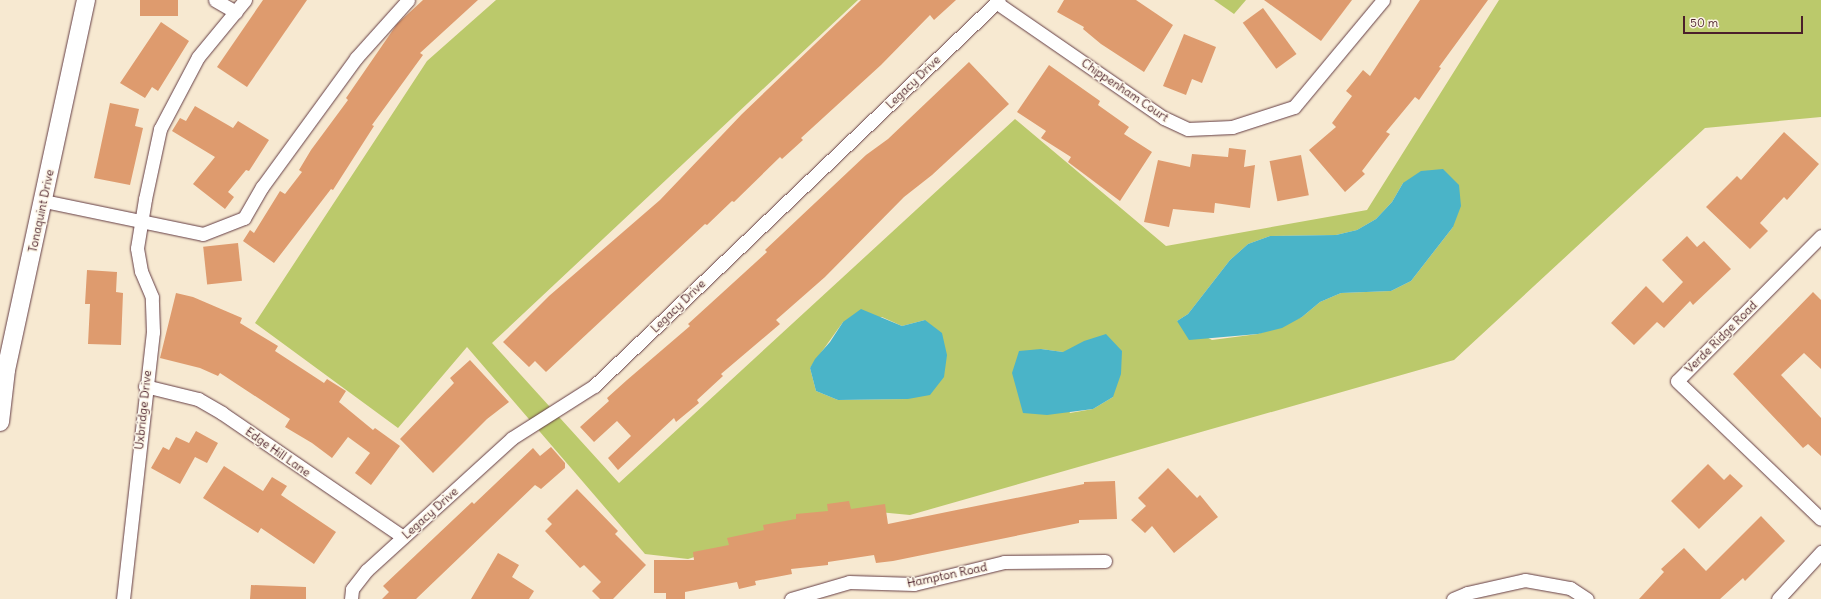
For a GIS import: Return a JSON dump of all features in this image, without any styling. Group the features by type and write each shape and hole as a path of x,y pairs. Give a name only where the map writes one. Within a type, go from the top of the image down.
{"street":[{"name":"Tonaquint Drive","path":"0,422 6,370 44,201 86,0"},
{"path":"215,0 236,12"},
{"name":"Uxbridge Drive","path":"123,599 145,386 153,332 152,297 141,271 137,248 140,222 160,129 198,57 245,0"},
{"path":"44,201 203,234 244,218 262,187 356,58 408,0"},
{"name":"Chippenham Court","path":"998,1 1164,118 1188,128 1232,127 1294,107 1383,0"},
{"name":"Legacy Drive","path":"351,599 352,588 367,570 512,438 594,386 998,1"},
{"name":"Verde Ridge Road","path":"1821,236 1677,381 1821,519"},
{"name":"Edge Hill Lane","path":"145,386 198,400 222,413 403,538"},
{"path":"1778,599 1821,552"},
{"name":"Hampton Road","path":"791,599 812,595 849,582 914,584 1010,562 1105,561"},
{"path":"1453,599 1467,593 1525,580 1570,588 1587,599"}],"green space":[{"path":"496,0 858,0 492,343 619,483 1015,119 1166,246 1367,210 1499,0 1821,0 1821,117 1705,128 1454,360 910,515 847,509 688,559 645,554 467,347 398,428 255,323 427,61","holes":["1403,183 1453,227 1411,281 1391,291 1341,293 1320,302 1302,317 1258,334 1212,340 1177,321 1188,314 1230,260 1248,244 1270,236 1336,235 1357,230 1376,219 1392,202","882,317 902,326 925,320 908,399 838,400 816,391 810,368 843,322","1041,349 1063,352 1113,397 1093,409 1070,413"]},
{"path":"1214,0 1246,0 1234,14"}],"water":[{"path":"1443,169 1459,185 1461,206 1453,227 1411,281 1391,291 1341,293 1320,302 1302,317 1282,328 1258,334 1189,340 1177,321 1188,314 1230,260 1248,244 1270,236 1336,235 1357,230 1376,219 1392,202 1403,183 1421,171"},
{"path":"861,309 902,326 925,320 942,333 947,355 944,377 930,395 908,399 838,400 816,391 810,368 843,322"},
{"path":"1106,334 1122,351 1121,374 1113,397 1093,409 1047,415 1023,413 1012,373 1019,351 1041,349 1063,352 1084,341"}],"building":[{"path":"140,0 178,0 178,16 140,16"},
{"path":"263,0 307,0 247,87 217,67"},
{"path":"423,0 478,0 420,53 423,55 372,125 374,126 333,190 331,189 274,263 243,241 250,230 254,233 280,191 285,194 302,172 299,170 311,150 348,100 346,98 397,24"},
{"path":"861,0 956,0 934,20 930,15 881,65 801,138 803,140 782,159 780,157 734,202 732,201 707,225 705,224 546,372 535,361 529,367 503,342 549,296 660,200 742,114"},
{"path":"1064,0 1136,0 1173,25 1144,72 1101,44 1083,29 1084,27 1057,12"},
{"path":"1264,0 1352,0 1321,41"},
{"path":"1420,0 1488,0 1439,67 1441,68 1419,100 1415,97 1386,132 1390,134 1362,171 1365,174 1345,192 1309,150 1336,127 1332,123 1352,96 1346,91 1363,70 1370,76"},
{"path":"1263,8 1297,54 1276,69 1243,23"},
{"path":"161,22 189,41 158,91 152,87 145,98 120,83"},
{"path":"1184,34 1216,47 1202,83 1192,79 1186,95 1163,86"},
{"path":"969,62 1009,104 932,175 904,197 825,277 776,320 780,324 721,374 723,376 697,400 699,403 676,422 674,418 618,470 608,458 631,436 617,421 594,442 580,427 609,401 607,398 690,326 688,324 767,252 765,250 866,155 888,139"},
{"path":"1049,65 1100,101 1098,105 1129,127 1124,134 1152,152 1120,201 1068,162 1071,157 1041,138 1046,131 1017,112"},
{"path":"110,103 139,109 135,126 143,128 130,185 94,178"},
{"path":"195,106 233,128 238,121 269,140 249,171 246,170 228,192 234,197 225,209 193,184 215,157 172,131 180,118 186,121"},
{"path":"1784,132 1819,164 1787,200 1784,197 1760,223 1768,231 1750,249 1706,207 1737,176 1741,180"},
{"path":"1229,148 1246,150 1244,167 1255,165 1250,208 1215,203 1214,213 1173,209 1169,227 1144,222 1158,160 1190,167 1192,154 1228,157"},
{"path":"1301,155 1309,195 1277,201 1270,161"},
{"path":"1687,236 1697,247 1704,241 1731,269 1693,305 1690,301 1664,328 1657,322 1634,345 1611,323 1646,286 1663,303 1683,282 1662,260"},
{"path":"238,243 242,281 207,284 203,247"},
{"path":"87,270 117,272 116,292 123,293 121,345 88,344 90,304 85,304"},
{"path":"1813,292 1821,300 1821,369 1804,353 1781,375 1821,418 1821,456 1808,444 1803,448 1733,374"},
{"path":"176,293 193,297 242,318 240,323 278,346 275,351 324,383 327,379 346,391 339,402 373,430 375,428 400,446 371,485 355,473 370,453 348,437 332,458 312,443 285,427 290,419 220,373 218,376 200,368 160,358"},
{"path":"470,360 509,402 487,419 433,473 400,439 454,383 450,378"},
{"path":"196,431 218,443 207,463 195,457 180,484 151,468 163,447 169,450 176,437 189,443"},
{"path":"551,447 565,463 565,468 541,489 535,485 416,599 382,599 389,592 383,586 472,502 474,504 533,448 540,456"},
{"path":"1708,464 1724,480 1730,474 1743,486 1699,529 1671,501"},
{"path":"224,466 263,491 272,477 287,486 281,495 336,532 314,564 261,528 258,533 203,498"},
{"path":"1168,468 1197,498 1200,495 1218,517 1174,553 1152,526 1145,533 1131,520 1146,506 1138,498"},
{"path":"1115,481 1117,519 1079,520 1079,523 893,561 876,563 874,555 828,562 828,565 791,569 792,574 755,581 756,585 739,589 737,582 685,592 685,599 666,599 666,593 654,593 654,560 694,560 693,552 729,545 727,538 764,530 763,525 796,519 796,514 828,511 827,504 849,501 851,509 885,504 888,524 1084,484 1084,482"},
{"path":"577,489 618,531 615,534 646,565 613,599 600,599 592,591 601,582 584,565 580,568 545,531 552,524 547,519"},
{"path":"1761,516 1785,541 1745,581 1743,578 1720,599 1639,599 1664,572 1661,569 1684,548 1706,571"},
{"path":"498,553 519,565 512,577 534,591 529,599 471,599"},
{"path":"251,585 306,587 306,599 250,599"}]}
